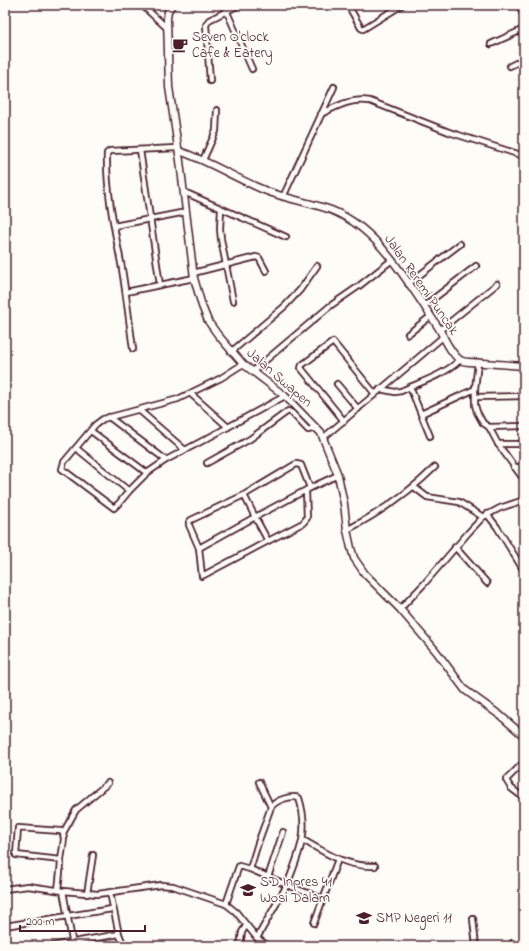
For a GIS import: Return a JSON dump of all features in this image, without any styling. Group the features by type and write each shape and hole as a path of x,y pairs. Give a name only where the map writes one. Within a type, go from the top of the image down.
{"main road":[{"path":"172,5 168,15 167,28 169,87 180,162 192,155"},
{"name":"Jalan Reremi Puncak","path":"178,150 203,160 236,178 283,197 326,209 361,226 392,260 431,316 454,354 460,360"},
{"name":"Jalan Swapen","path":"180,162 193,275 208,321 231,352 243,364 285,396 316,428 323,438 338,475 344,504 350,548 365,574 400,609 436,651 460,685 501,716 524,736"},
{"path":"460,360 524,366"}],"street":[{"path":"142,5 167,28"},
{"path":"224,5 252,69"},
{"path":"210,81 206,25 209,20 239,5"},
{"path":"350,6 361,28 363,29 402,5"},
{"path":"519,5 524,16"},
{"path":"491,44 524,29"},
{"path":"510,66 524,59"},
{"path":"283,197 334,88"},
{"path":"321,114 350,101 370,101 394,109 449,132 524,156"},
{"path":"203,160 216,131 217,110"},
{"path":"140,150 160,285"},
{"path":"133,349 126,292 114,226 109,187 107,153 110,151 178,150"},
{"path":"184,192 286,237"},
{"path":"222,209 220,228 233,300"},
{"path":"114,226 186,212"},
{"path":"408,284 460,244"},
{"path":"126,292 160,285 258,257 266,271"},
{"path":"253,371 330,306 359,286 392,260"},
{"path":"231,352 285,306 300,290 318,266"},
{"path":"424,306 476,266"},
{"path":"440,330 497,284"},
{"path":"408,334 431,316"},
{"path":"323,438 444,336"},
{"path":"344,421 302,368 302,365 333,342 375,394"},
{"path":"380,390 398,392 447,370 460,360"},
{"path":"478,362 475,397 476,409 481,420 485,425 489,426 524,426"},
{"path":"243,364 191,394 162,404 109,417 98,422 61,468 112,508 116,507 147,473 166,460 285,396"},
{"path":"337,384 358,409"},
{"path":"410,387 430,436"},
{"path":"421,414 475,389"},
{"path":"191,394 228,427"},
{"path":"475,397 524,396"},
{"path":"139,410 185,450"},
{"path":"207,463 250,439 288,411 290,411 308,430 316,428"},
{"path":"109,417 166,460"},
{"path":"489,426 498,444 524,480"},
{"path":"90,432 147,473"},
{"path":"498,444 524,444"},
{"path":"76,448 129,491"},
{"path":"298,464 301,465 308,490 306,520 201,576 198,548 189,522 244,495 298,464"},
{"path":"347,530 386,508 414,487 435,467"},
{"path":"514,467 524,467"},
{"path":"198,548 338,475"},
{"path":"414,487 427,497 459,502 485,516 497,527 524,570"},
{"path":"244,495 268,541"},
{"path":"400,609 424,584 455,547 485,516 500,508 523,502"},
{"path":"455,547 488,583"},
{"path":"524,762 506,780 511,788 524,798"},
{"path":"259,782 271,807"},
{"path":"58,890 64,839 63,833 76,810 108,783"},
{"path":"250,869 271,807 275,803 285,799 294,797 299,798 303,815 303,840 287,885 257,938"},
{"path":"61,860 16,854 18,828 61,831 63,833"},
{"path":"268,877 283,832"},
{"path":"303,840 338,860 360,866 375,866"},
{"path":"87,894 93,855"},
{"path":"314,923 338,860"},
{"path":"226,904 239,867 242,866 323,899"},
{"path":"5,889 28,886 87,894 110,893 164,885 173,886 226,904 236,912 257,938 268,946"},
{"path":"63,891 73,944"},
{"path":"110,893 118,934 124,946"},
{"path":"5,926 112,909"},
{"path":"473,919 476,946"},
{"path":"240,946 242,932 246,926"},
{"path":"52,946 73,944 118,934"}],"place":[{"name":"Seven O'clock Cafe & Eatery","path":"180,45"},
{"name":"SD Inpres 41 Wosi Dalam","path":"248,890"},
{"name":"SMP Negeri 11","path":"364,918"}]}
